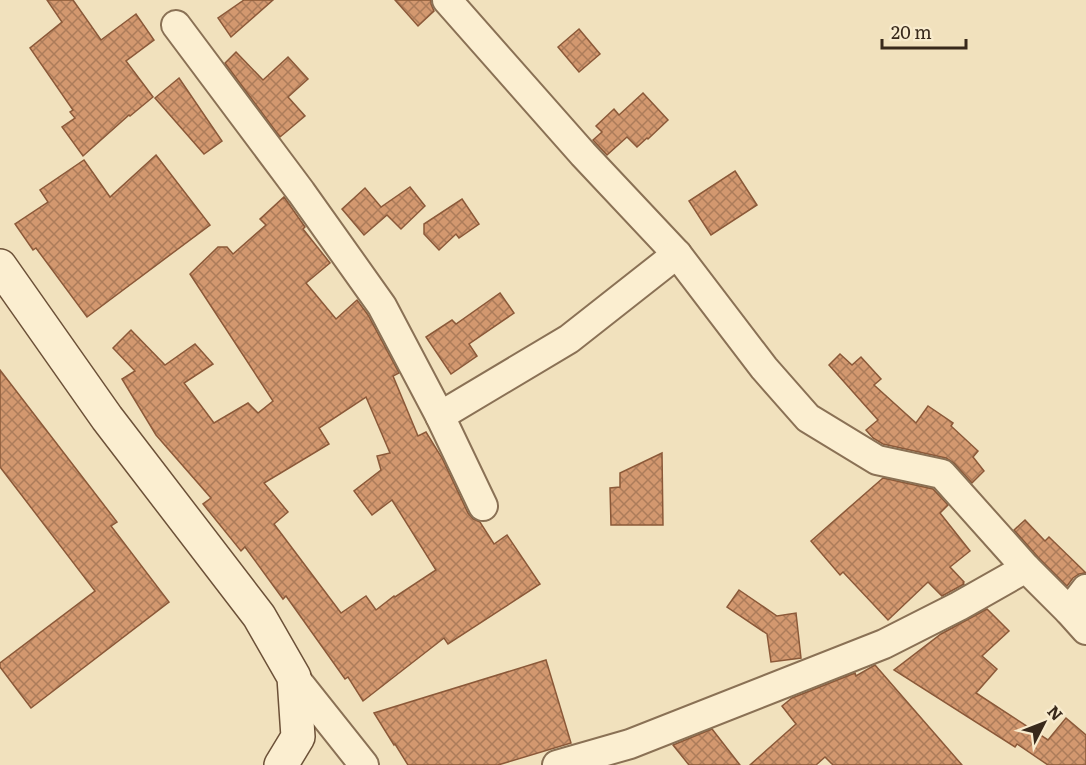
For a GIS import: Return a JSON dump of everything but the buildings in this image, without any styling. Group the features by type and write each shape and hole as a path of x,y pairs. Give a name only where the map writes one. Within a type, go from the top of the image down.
{"street":[{"path":"447,0 583,154 677,254 764,368 808,418 877,460 942,474 1026,568 1080,610"},
{"path":"176,26 301,192 382,306 440,416 483,506"},
{"path":"440,416 569,339 677,254"},
{"path":"0,266 107,418 258,616 294,677 364,765"},
{"path":"557,765 630,744 884,644 959,606 1026,568"},
{"path":"281,765 298,737 294,677"}]}
